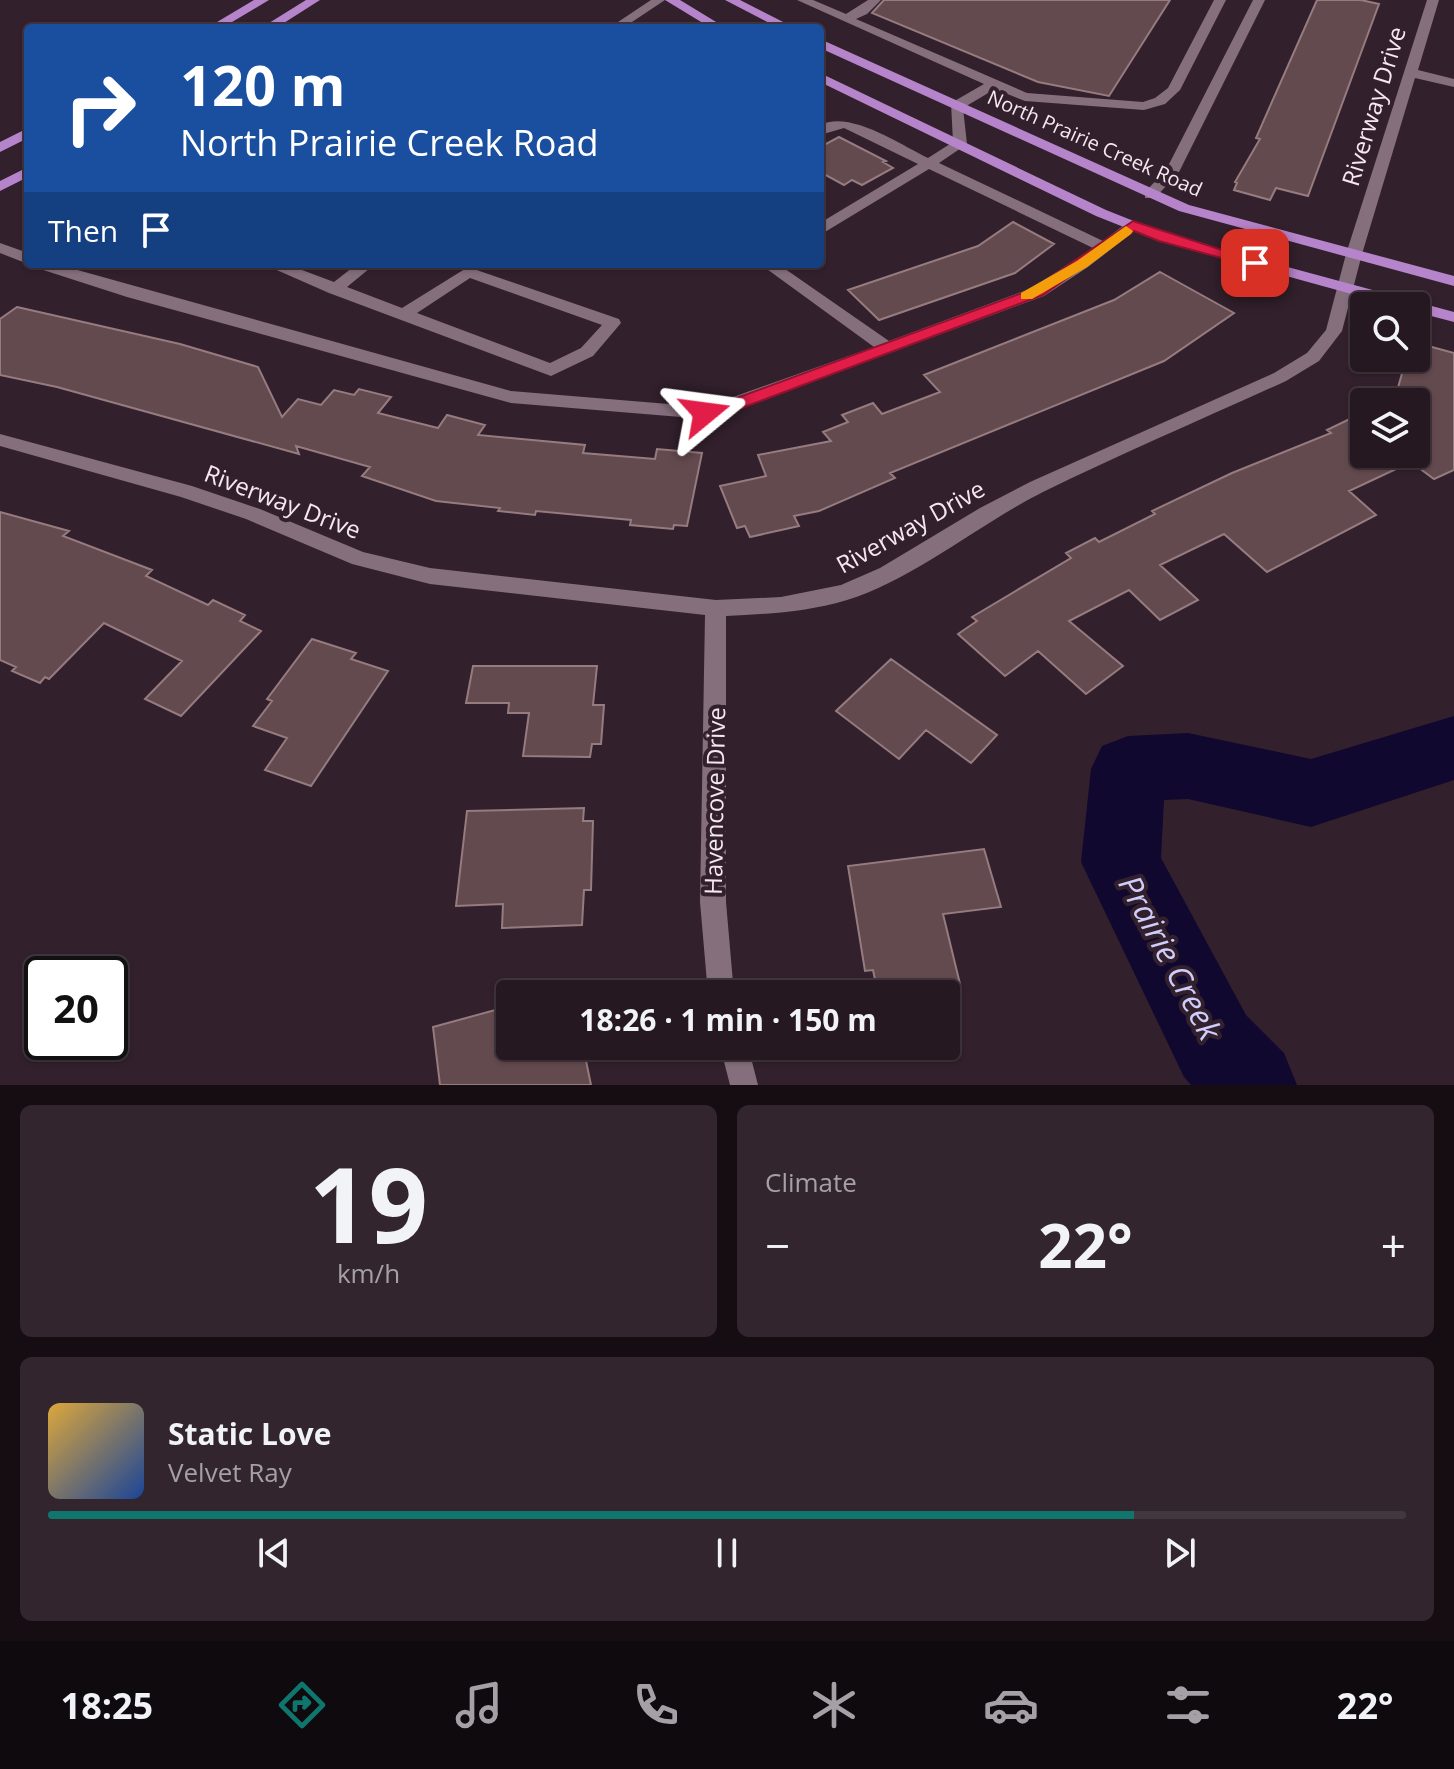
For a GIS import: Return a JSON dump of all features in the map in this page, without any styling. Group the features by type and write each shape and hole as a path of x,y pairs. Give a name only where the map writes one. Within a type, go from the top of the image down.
{"main road":[{"path":"220,24 263,0"},
{"path":"274,24 314,0"},
{"path":"671,0 713,24"},
{"path":"731,0 781,24"},
{"name":"North Prairie Creek Road","path":"824,45 1150,195 1234,223 1454,281"},
{"path":"824,79 1164,238 1363,292"},
{"path":"0,148 24,134"},
{"path":"0,187 24,175"},
{"path":"1430,310 1454,317"}],"street":[{"path":"621,24 659,0"},
{"path":"803,0 1025,97 1123,106 1144,106 1160,101 1173,90 1220,0"},
{"path":"845,19 863,11 875,0"},
{"path":"1150,195 1172,172 1259,0"},
{"name":"Riverway Drive","path":"0,440 185,491 253,514 359,559 430,576 716,608 781,605 844,593 887,574 987,513 1037,487 1280,377 1313,357 1334,331 1354,254 1433,0"},
{"path":"1412,73 1454,83"},
{"path":"824,228 960,144 956,106 994,84"},
{"path":"824,129 833,124 846,124 1104,247"},
{"path":"53,268 511,397 705,413 1038,292 1133,225"},
{"path":"0,248 24,257"},
{"path":"281,268 403,315 551,370 587,352 613,323 468,272 403,315"},
{"path":"335,289 362,268"},
{"path":"774,268 888,348"},
{"name":"Havencove Drive","path":"716,608 713,902 720,980"},
{"path":"738,1060 744,1085"}],"building":[{"path":"884,0 1170,0 1109,96 1038,82 872,13"},
{"path":"1317,0 1361,0 1379,4 1308,196 1276,188 1270,200 1234,190 1235,182 1260,139 1256,138"},
{"path":"839,137 886,161 883,162 893,168 862,185 852,180 844,185 824,174 824,145"},
{"path":"1013,222 1054,244 1015,273 879,320 848,290 978,246"},
{"path":"1160,272 1234,313 1164,361 890,473 895,478 819,511 794,516 799,526 750,537 745,526 737,528 720,486 766,476 758,455 831,441 823,432 848,422 842,415 873,403 882,414 940,392 924,375 1114,300"},
{"path":"17,307 180,344 258,367 282,417 298,399 321,405 334,390 354,395 359,389 391,397 378,413 438,428 447,415 485,425 478,435 585,445 583,453 655,459 657,449 702,453 687,526 674,525 673,529 630,525 631,520 536,511 535,515 436,501 362,476 370,467 296,446 299,454 57,387 0,375 0,319"},
{"path":"1430,346 1454,353 1454,470 1434,479 1419,468 1430,468 1430,388 1398,388 1402,372 1430,372"},
{"path":"1350,419 1350,468 1398,468 1349,491 1376,515 1267,572 1224,534 1160,565 1198,600 1160,620 1129,590 1069,621 1123,666 1086,694 1038,651 1005,676 958,634 977,621 972,617 1071,558 1066,553 1095,538 1099,542 1155,514 1152,511 1232,473 1331,433 1327,430"},
{"path":"0,512 69,531 63,536 152,570 146,576 208,605 213,600 245,615 240,621 261,631 181,716 145,699 182,661 104,623 49,679 45,677 40,683 12,671 16,667 0,660"},
{"path":"312,639 356,653 351,659 388,671 311,786 265,770 287,738 253,726 272,701 267,699"},
{"path":"891,659 997,735 971,763 926,730 899,759 836,711"},
{"path":"473,666 597,666 593,705 604,705 601,744 592,744 590,757 523,756 529,713 508,713 509,703 466,703"},
{"path":"584,808 583,821 593,821 591,890 584,890 582,925 502,928 503,904 456,906 467,811"},
{"path":"984,849 1001,907 943,914 959,980 875,980 873,970 865,971 848,866"},
{"path":"496,1010 496,1060 586,1060 591,1085 440,1085 433,1027"}],"waterway":[{"name":"Prairie Creek","path":"1252,1085 1215,1046 1121,862 1128,769 1188,766 1311,793 1454,748"}],"slow traffic":[{"path":"1027,296 1082,264 1126,231"}],"route":[{"path":"705,413 1038,292 1082,264 1133,225 1164,238 1255,263"}]}
